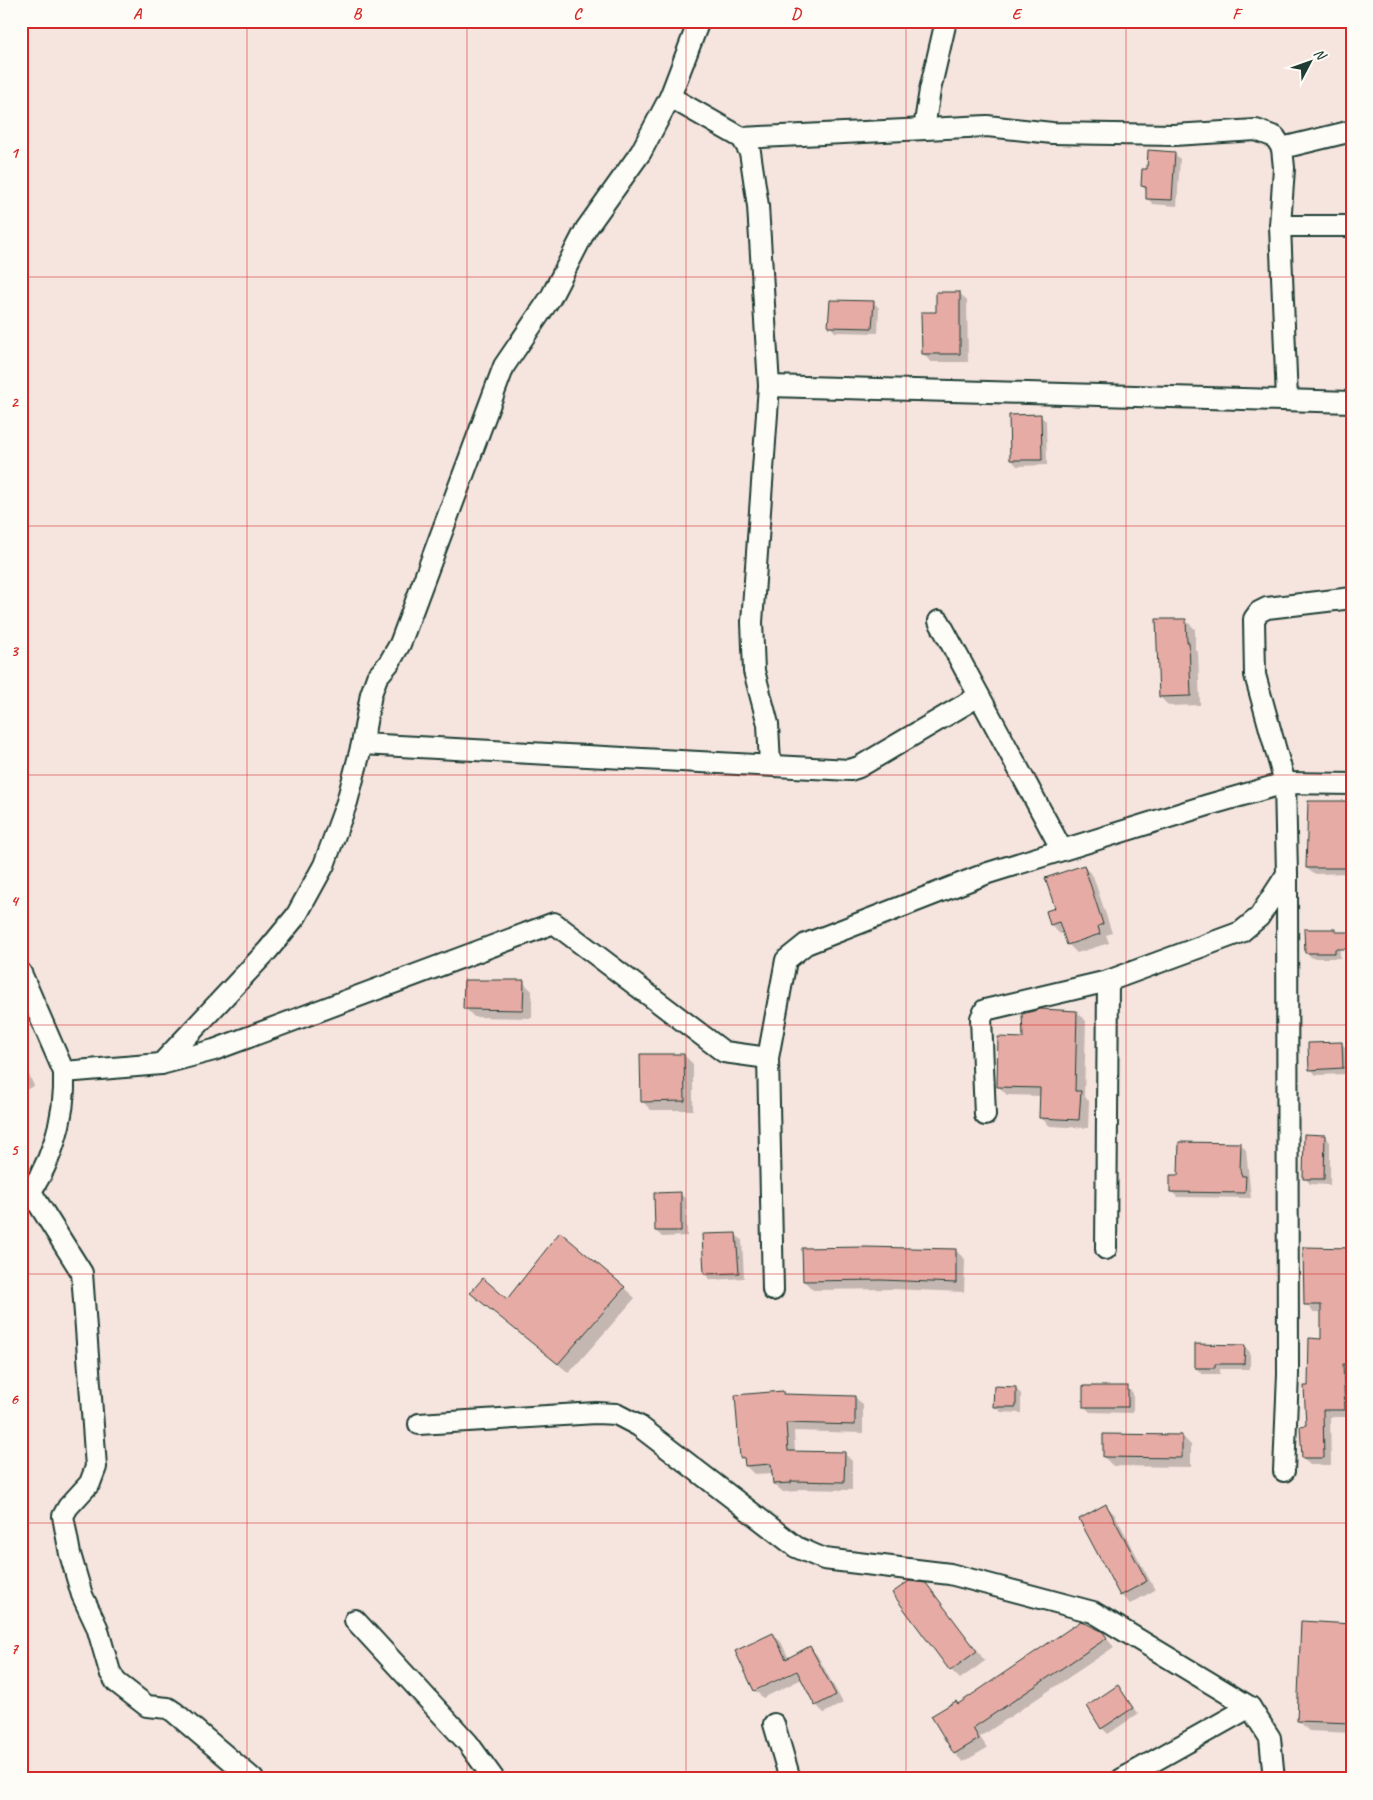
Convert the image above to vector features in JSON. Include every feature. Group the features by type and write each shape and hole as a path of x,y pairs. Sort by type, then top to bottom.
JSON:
{"street":[{"path":"162,1064 268,950 296,916 324,865 347,802 362,744 371,694 377,678 389,664 400,644 504,366 551,297 586,229 641,152 670,97 699,21"},
{"path":"924,129 930,90 946,21"},
{"path":"670,97 742,138 750,152 758,206 769,386 752,622 754,671 768,724 770,766"},
{"path":"742,138 987,126 1052,132 1174,135 1256,130 1275,137 1282,148 1284,168 1280,226 1287,400"},
{"path":"1282,148 1352,131"},
{"path":"1280,226 1352,226"},
{"path":"769,386 1352,402"},
{"path":"1284,1471 1288,1374 1287,874 1285,783 1255,675 1254,619 1259,612 1267,608 1352,598"},
{"path":"939,621 1062,850"},
{"path":"362,744 850,770 859,767 979,696"},
{"path":"773,1290 768,1058 786,960 806,944 988,873 1285,783 1352,784"},
{"path":"985,1115 980,1018 985,1010 1108,981 1241,932 1259,917 1287,874"},
{"path":"64,1072 162,1064 214,1050 554,923 724,1052 768,1058"},
{"path":"21,973 64,1072 65,1095 59,1126 42,1175 26,1198 82,1273 96,1466 90,1483 68,1507 63,1516 66,1540 77,1579 97,1627 110,1672 126,1691 142,1703 174,1712 253,1779"},
{"path":"1106,1249 1108,981"},
{"path":"420,1424 596,1413 616,1414 639,1426 796,1547 824,1559 950,1574 1093,1612 1250,1706 1270,1738 1274,1779"},
{"path":"355,1620 468,1742 494,1779"},
{"path":"1122,1779 1250,1706"},
{"path":"774,1724 790,1779"}],"building":[{"path":"1148,150 1175,152 1172,200 1146,199 1146,187 1141,186 1142,169 1147,169"},
{"path":"936,292 960,292 960,354 922,354 921,312 936,312"},
{"path":"830,300 874,301 872,328 828,327"},
{"path":"1041,414 1042,460 1010,460 1009,415"},
{"path":"1156,619 1186,619 1187,642 1189,642 1191,696 1159,697"},
{"path":"1308,801 1349,801 1348,868 1306,868"},
{"path":"1084,865 1103,924 1098,926 1100,934 1067,945 1059,922 1050,925 1046,911 1055,908 1045,878"},
{"path":"1304,929 1335,929 1335,932 1350,932 1350,949 1335,949 1335,953 1305,953"},
{"path":"464,980 524,980 523,1010 463,1009"},
{"path":"1041,1009 1077,1011 1075,1091 1081,1091 1079,1120 1039,1118 1040,1088 997,1087 998,1037 1023,1038 1022,1014"},
{"path":"1342,1042 1343,1068 1309,1070 1308,1043"},
{"path":"640,1054 684,1054 685,1101 641,1102"},
{"path":"1304,1134 1325,1135 1324,1179 1303,1179"},
{"path":"1179,1142 1241,1143 1240,1170 1242,1176 1246,1176 1245,1193 1170,1192 1170,1175 1178,1175"},
{"path":"681,1192 681,1231 655,1231 654,1193"},
{"path":"560,1232 625,1287 558,1364 470,1293 483,1278 507,1299"},
{"path":"736,1233 739,1273 704,1274 702,1234"},
{"path":"1303,1247 1352,1248 1352,1364 1343,1364 1345,1410 1323,1410 1324,1458 1302,1458 1300,1426 1306,1425 1304,1386 1308,1386 1309,1338 1321,1339 1321,1305 1304,1305"},
{"path":"802,1248 956,1249 956,1283 881,1280 803,1281"},
{"path":"1195,1344 1245,1345 1244,1364 1215,1364 1215,1368 1195,1368"},
{"path":"994,1386 1016,1387 1016,1407 993,1407"},
{"path":"1083,1386 1128,1386 1128,1407 1083,1407"},
{"path":"783,1391 783,1394 855,1396 855,1425 786,1423 788,1451 845,1452 844,1482 791,1481 791,1483 773,1484 771,1464 745,1466 744,1457 740,1458 735,1395"},
{"path":"1103,1434 1182,1435 1182,1458 1103,1457"},
{"path":"1106,1504 1147,1581 1120,1596 1079,1519"},
{"path":"909,1581 926,1583 977,1651 950,1671 892,1593"},
{"path":"1081,1621 1103,1632 1107,1638 973,1728 979,1739 954,1754 931,1716 956,1701 958,1704"},
{"path":"1301,1621 1352,1624 1352,1723 1297,1721"},
{"path":"773,1633 786,1659 810,1646 836,1695 815,1706 797,1671 754,1691 735,1651"},
{"path":"1118,1685 1133,1708 1101,1729 1087,1706"}]}
